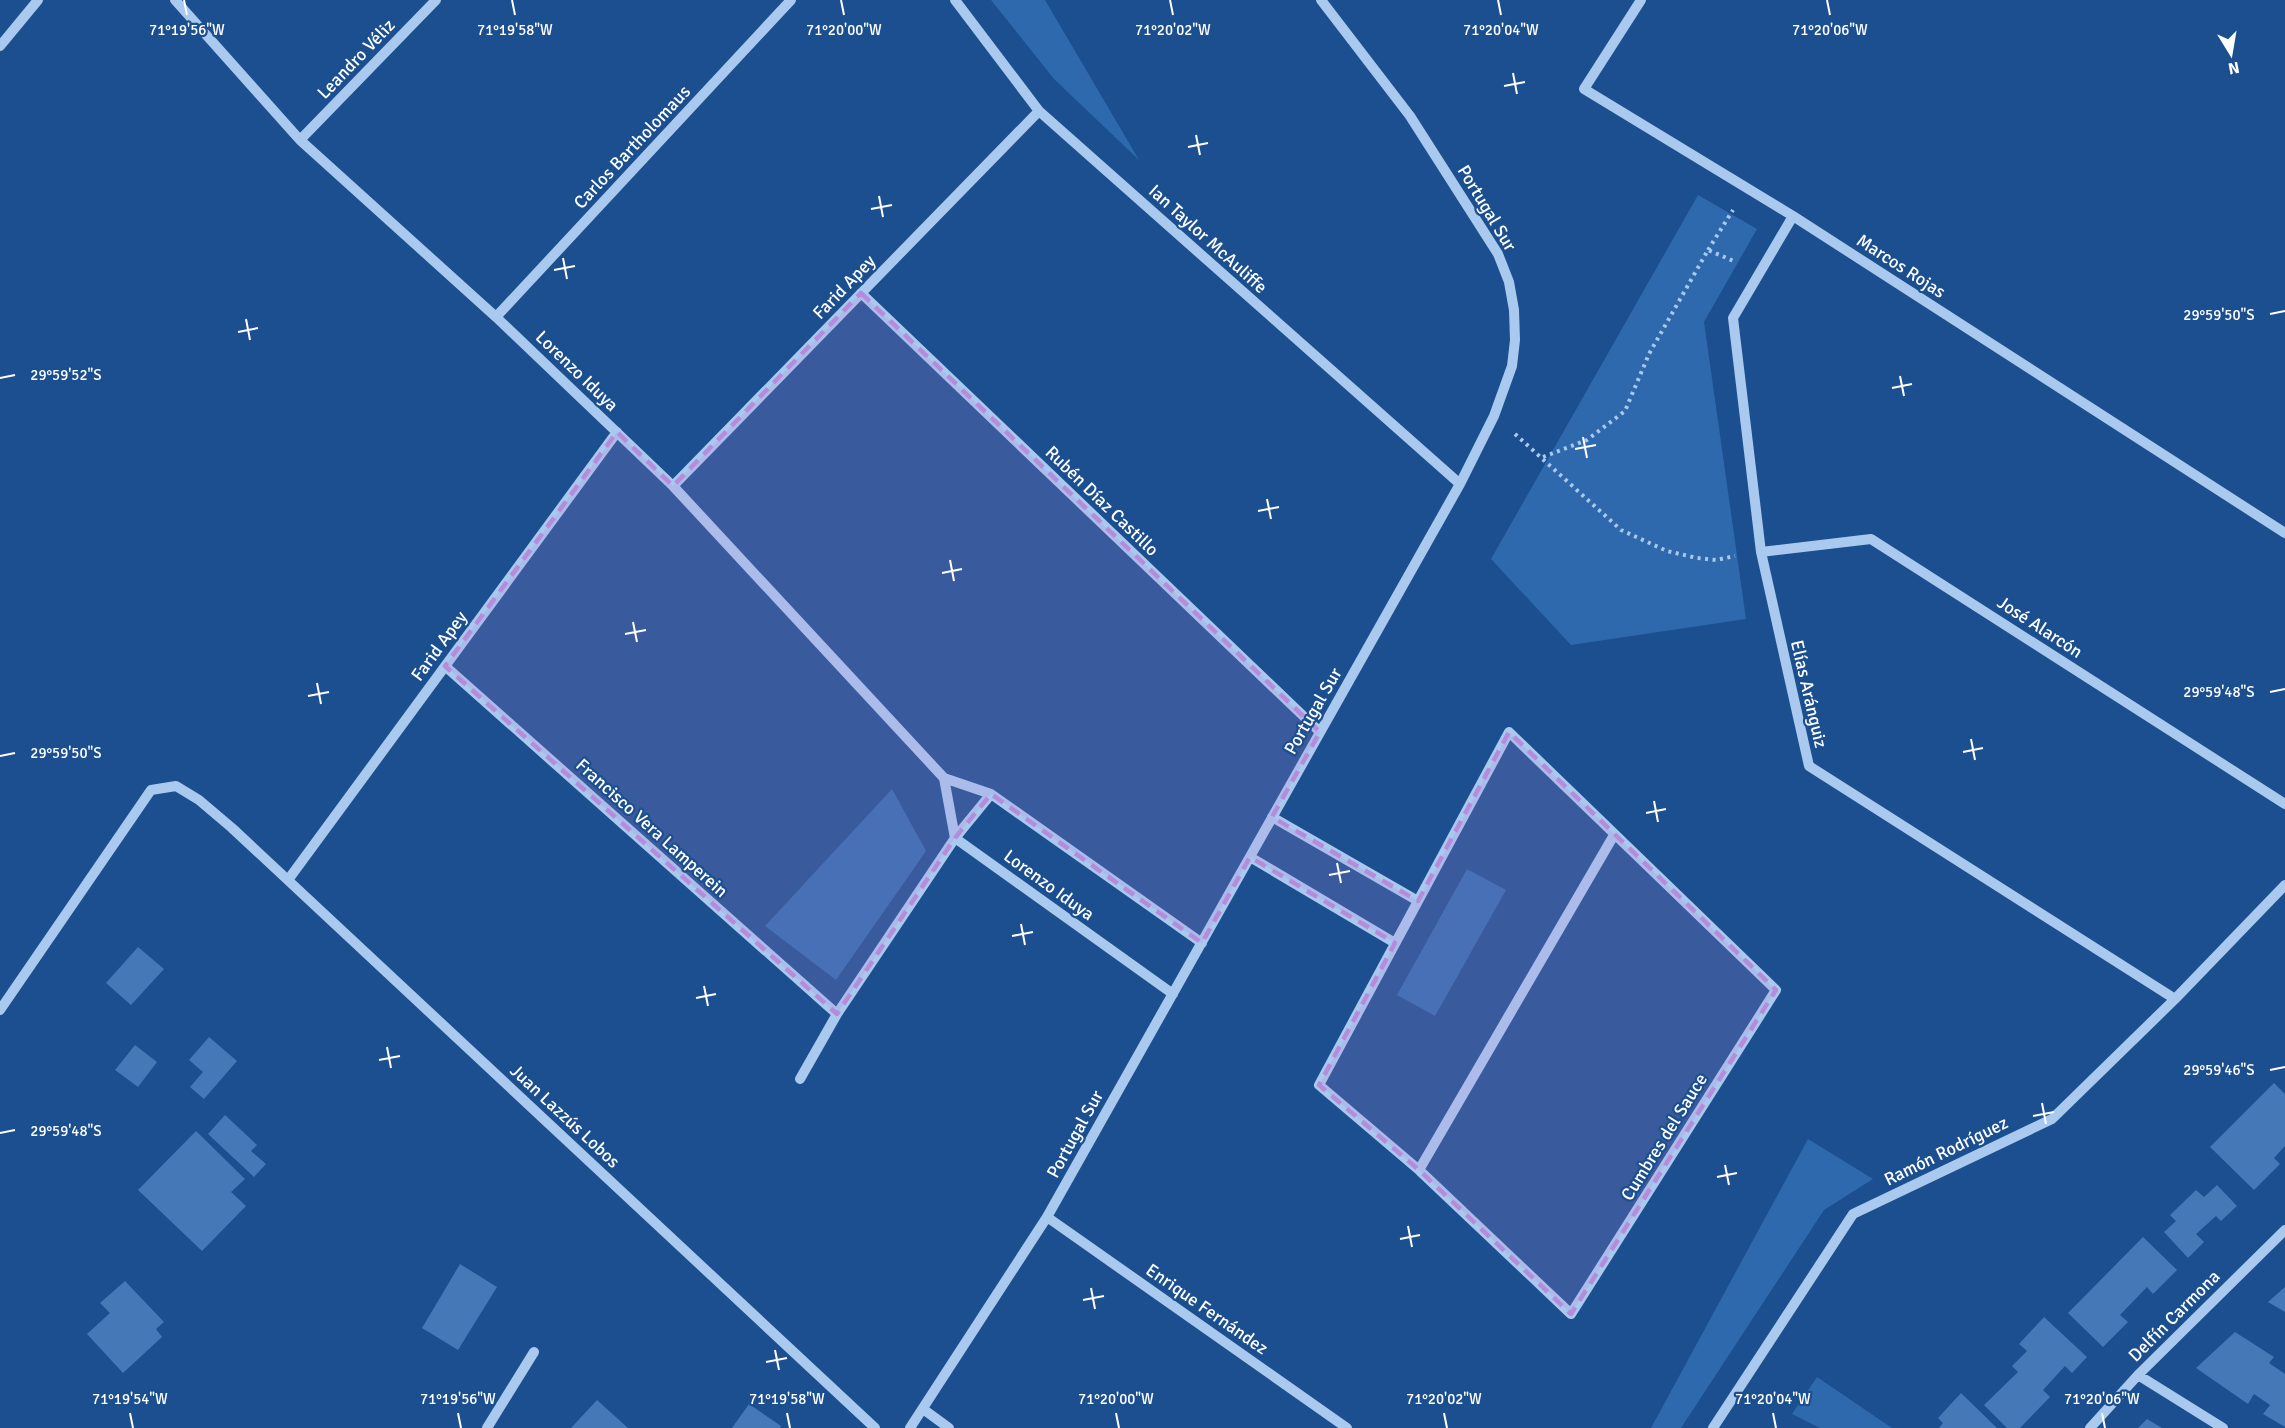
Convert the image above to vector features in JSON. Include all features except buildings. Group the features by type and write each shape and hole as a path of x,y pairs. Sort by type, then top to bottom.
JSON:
{"street":[{"path":"0,46 38,0"},
{"name":"Lorenzo Iduya","path":"175,0 300,140 496,317 673,486 944,778 991,794 1202,943"},
{"name":"Leandro Véliz","path":"300,140 436,0"},
{"name":"Carlos Bartholomaus","path":"496,317 791,0"},
{"name":"Ian Taylor McAuliffe","path":"955,0 1039,111 1460,484"},
{"name":"Portugal Sur","path":"910,1428 1047,1217 1460,484 1494,416 1512,366 1515,340 1512,300 1509,282 1498,254 1410,116 1321,0"},
{"name":"Marcos Rojas","path":"1641,0 1584,89 1793,216 2285,533"},
{"name":"Farid Apey","path":"673,486 1039,111"},
{"name":"Elías Aránguiz","path":"1793,216 1733,318 1761,552 1809,766 2175,999"},
{"name":"Rubén Díaz Castillo","path":"861,293 1320,732"},
{"name":"Farid Apey","path":"288,880 617,432"},
{"name":"José Alarcón","path":"1761,552 1871,539 2285,804"},
{"name":"Francisco Vera Lamperein","path":"445,666 837,1014"},
{"name":"Cumbres del Sauce","path":"1509,732 1614,835 1776,990 1571,1314 1419,1170 1319,1084 1509,732"},
{"path":"944,778 955,838"},
{"name":"Juan Lazzús Lobos","path":"0,1010 151,790 176,786 199,800 232,828 875,1428"},
{"path":"800,1079 837,1014 955,838 991,794"},
{"path":"1272,817 1418,901"},
{"path":"1419,1170 1614,835"},
{"name":"Lorenzo Iduya","path":"955,838 1173,994"},
{"path":"1250,857 1395,944"},
{"name":"Ramón Rodríguez","path":"1713,1428 1853,1214 2052,1119 2175,999 2285,885"},
{"name":"Enrique Fernández","path":"1047,1217 1347,1428"},
{"name":"Delfín Carmona","path":"2090,1428 2138,1375 2285,1230"},
{"path":"487,1428 534,1352"},
{"path":"2138,1375 2223,1428"},
{"path":"922,1409 949,1428"}],"path":[{"path":"1543,457 1587,441 1626,411 1649,354 1708,250 1747,188"},
{"path":"1708,250 1760,272"},
{"path":"1494,416 1543,457 1621,530 1667,551 1697,558 1716,560 1761,552"}],"highlighted area":[{"path":"861,293 1320,732 1272,817 1418,901 1509,732 1776,990 1571,1314 1419,1170 1319,1085 1395,943 1250,857 1202,943 991,794 955,838 837,1014 445,666 617,432 673,486"}],"shaded area":[{"path":"991,0 1045,0 1139,160 1054,79"},
{"path":"1698,195 1757,229 1704,322 1746,619 1571,645 1491,559"},
{"path":"892,789 926,851 836,980 765,926"},
{"path":"1467,869 1506,890 1435,1016 1397,995"},
{"path":"1808,1139 1873,1179 1824,1210 1681,1428 1651,1428"},
{"path":"1817,1377 1892,1428 1820,1428 1792,1414"}]}
